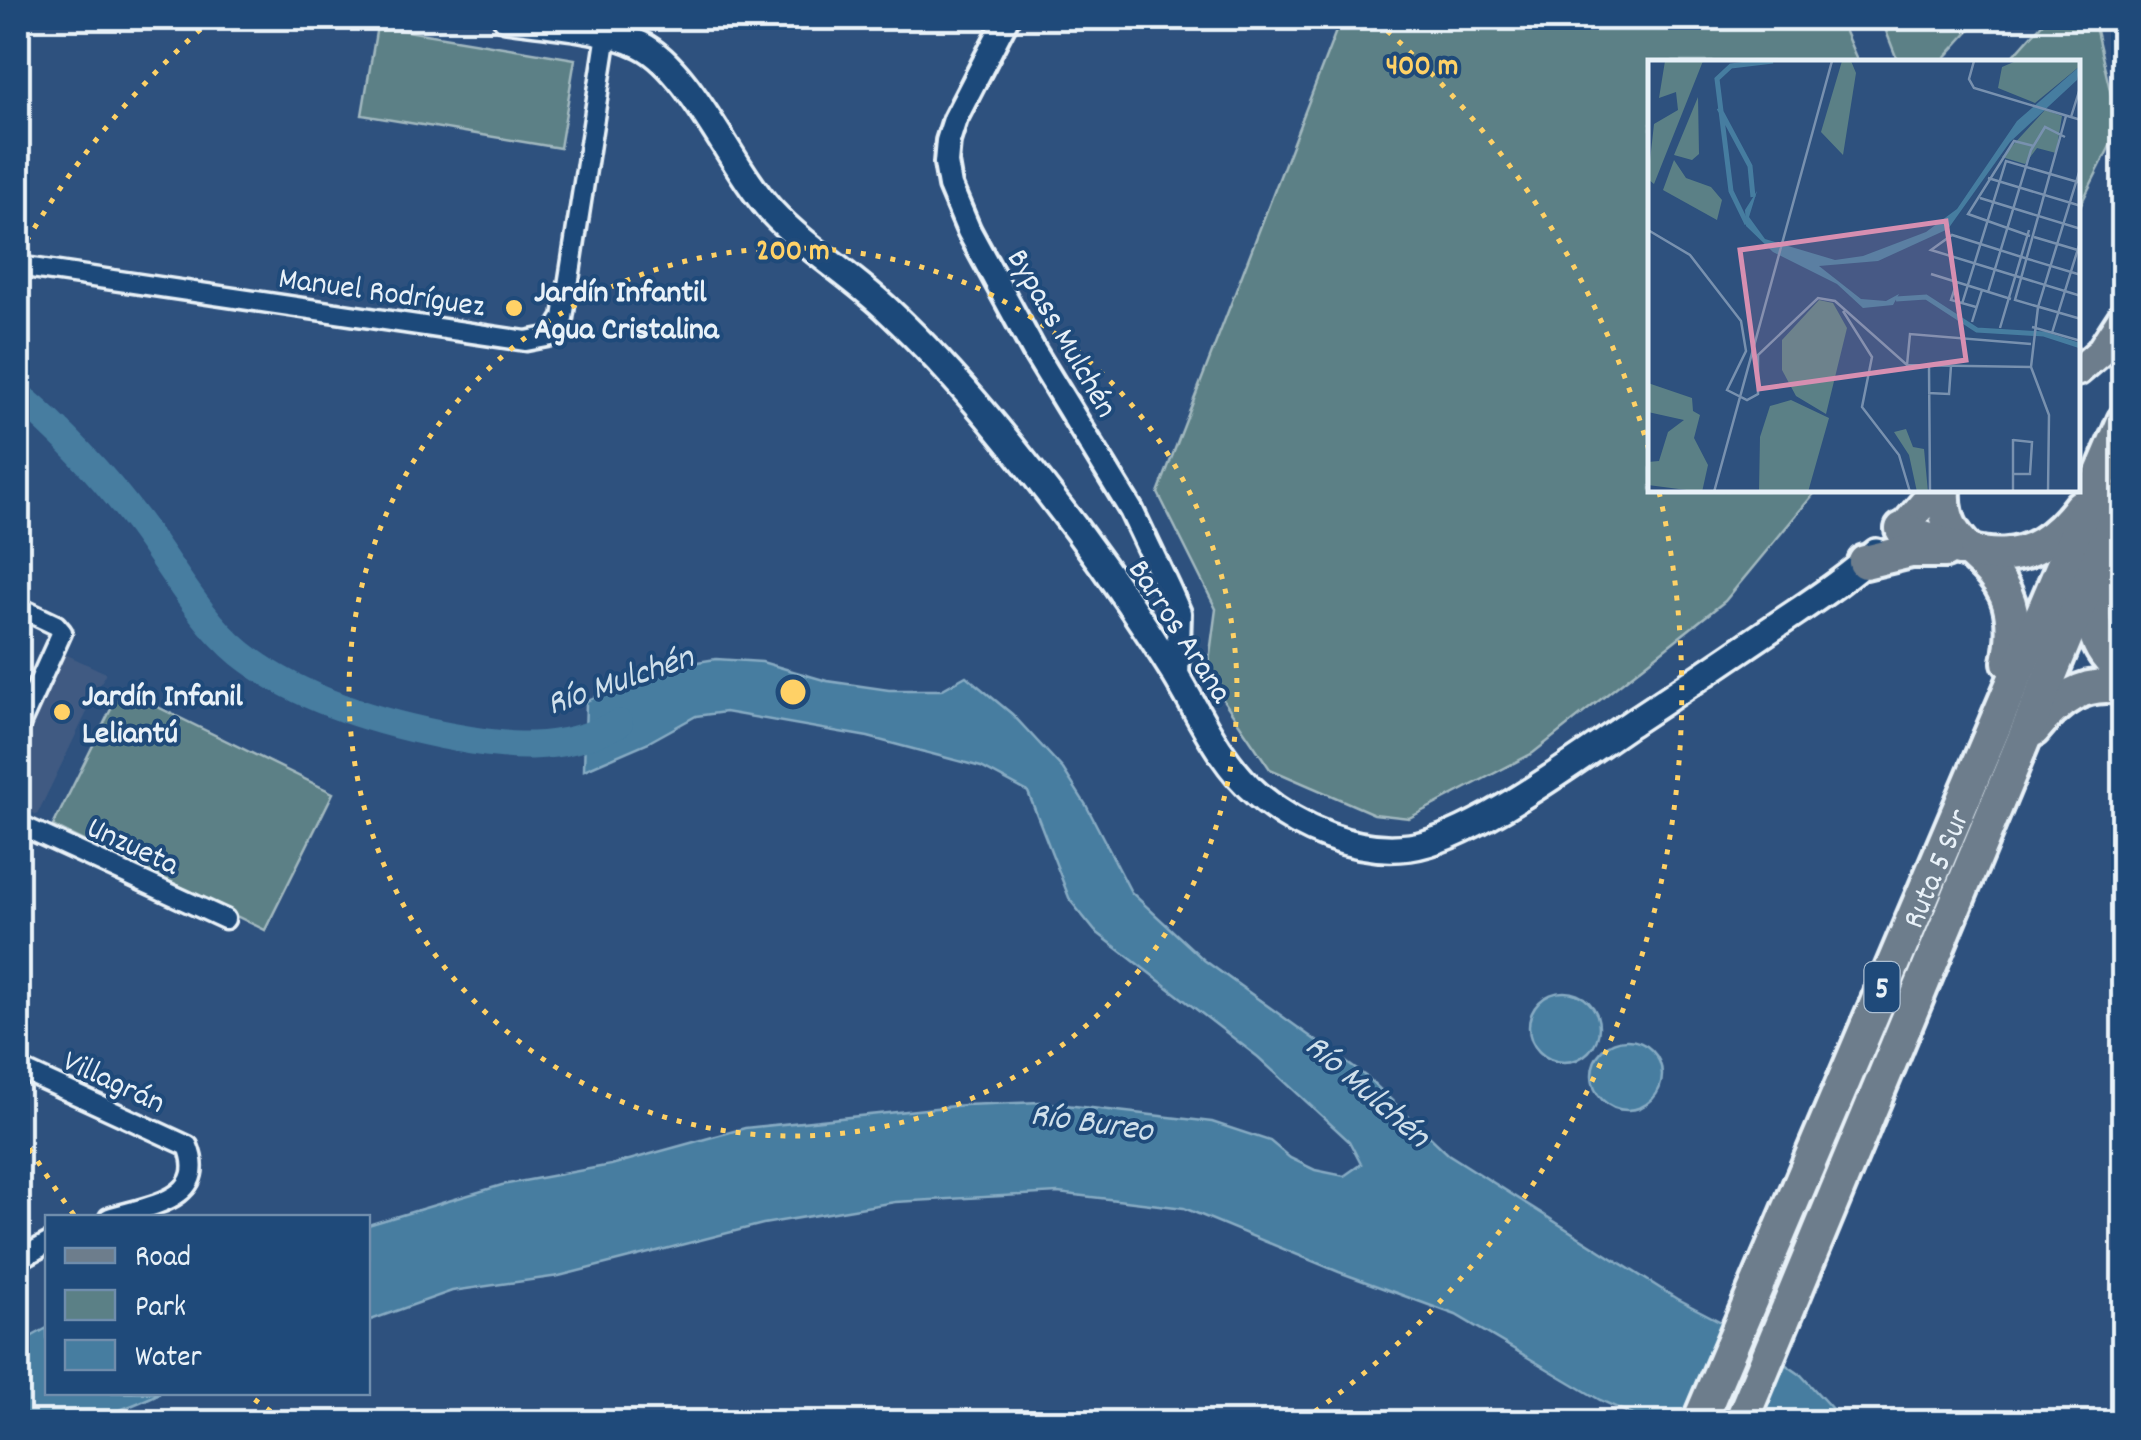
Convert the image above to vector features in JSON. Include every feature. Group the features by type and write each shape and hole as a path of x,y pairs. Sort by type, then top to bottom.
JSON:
{"highway":[{"name":"Ruta 5 Sur","path":"1742,1422 2101,551 2124,420"},
{"name":"Ruta 5 Sur","path":"1699,1422 1999,710 2110,490"},
{"path":"1866,562 1910,551 2003,558 2035,548 2110,490"},
{"path":"1944,492 1948,524 1970,553 1996,575 2012,607 2014,634 1999,710"},
{"path":"1902,529 1970,553"},
{"path":"2101,551 2092,610 2094,631 2101,650 2124,672"},
{"path":"2017,749 2049,712 2072,693 2094,686 2124,688"}],"main road":[{"name":"Barros Arana","path":"506,18 607,34 639,44 662,60 692,95 742,174 772,212 886,307 940,362 1075,529 1244,782 1278,810 1316,832 1390,848 1417,846 1468,825 1515,799 1727,660 1866,562 1902,529"},
{"path":"2081,367 2109,340 2124,315"},
{"path":"1902,529 1933,492"}],"street":[{"name":"Bypass Mulchén","path":"1007,18 954,120 946,162 950,186 969,230 1034,351 1131,510 1168,588 1179,613 1177,677"},
{"name":"Manuel Rodríguez","path":"18,266 526,342 552,336 563,318 607,34"},
{"path":"18,607 56,625 62,632 18,729"},
{"name":"Unzueta","path":"18,824 225,919"},
{"name":"Villagrán","path":"18,1068 188,1146 193,1170 178,1194 120,1215"},
{"path":"18,1260 45,1245"}],"shaded area":[{"name":"Jardín Infanil Leliantú","path":"65,654 106,673 37,815 18,805 18,751"}],"green space":[{"path":"1341,18 1839,18 1857,60 1648,60 1648,492 1815,492 1725,601 1533,753 1409,818 1374,814 1270,769 1207,676 1216,609 1158,493"},
{"path":"1881,18 1981,18 1943,60 1897,60"},
{"path":"2047,18 2093,18 2119,128 2081,204 2081,60 2010,60"},
{"path":"377,26 575,59 560,148 362,115"},
{"path":"121,689 333,793 265,930 53,826"}],"water":[{"name":"Río Bureo","path":"716,659 762,662 827,681 889,690 941,690 966,676 1012,714 1063,769 1131,892 1204,960 1368,1078 1448,1154 1677,1299 1729,1326 1801,1375 1844,1422 1648,1422 1600,1400 1456,1315 1184,1208 1058,1193 895,1202 763,1224 559,1276 452,1291 370,1320 370,1224 502,1185 611,1165 745,1128 964,1105 1040,1102 1212,1122 1270,1141 1290,1158 1315,1170 1344,1176 1361,1164 1349,1141 1258,1057 1095,931 1070,900 1028,792 981,767 868,737 725,712 696,716 649,742 584,770 586,701 660,668"},
{"path":"1564,992 1589,1002 1599,1027 1589,1052 1564,1062 1539,1052 1529,1027 1539,1002"},
{"path":"1627,1040 1652,1050 1662,1075 1652,1100 1627,1110 1602,1100 1592,1075 1602,1050"},
{"path":"45,1329 45,1395 155,1395 91,1418 18,1422 18,1344"}],"waterway":[{"name":"Río Mulchén","path":"18,395 111,488 225,639 285,683 362,715 489,743 553,744 619,723"}],"place":[{"name":"Jardín Infantil Agua Cristalina","path":"514,308"},
{"name":"Jardín Infanil Leliantú","path":"62,712"}]}
